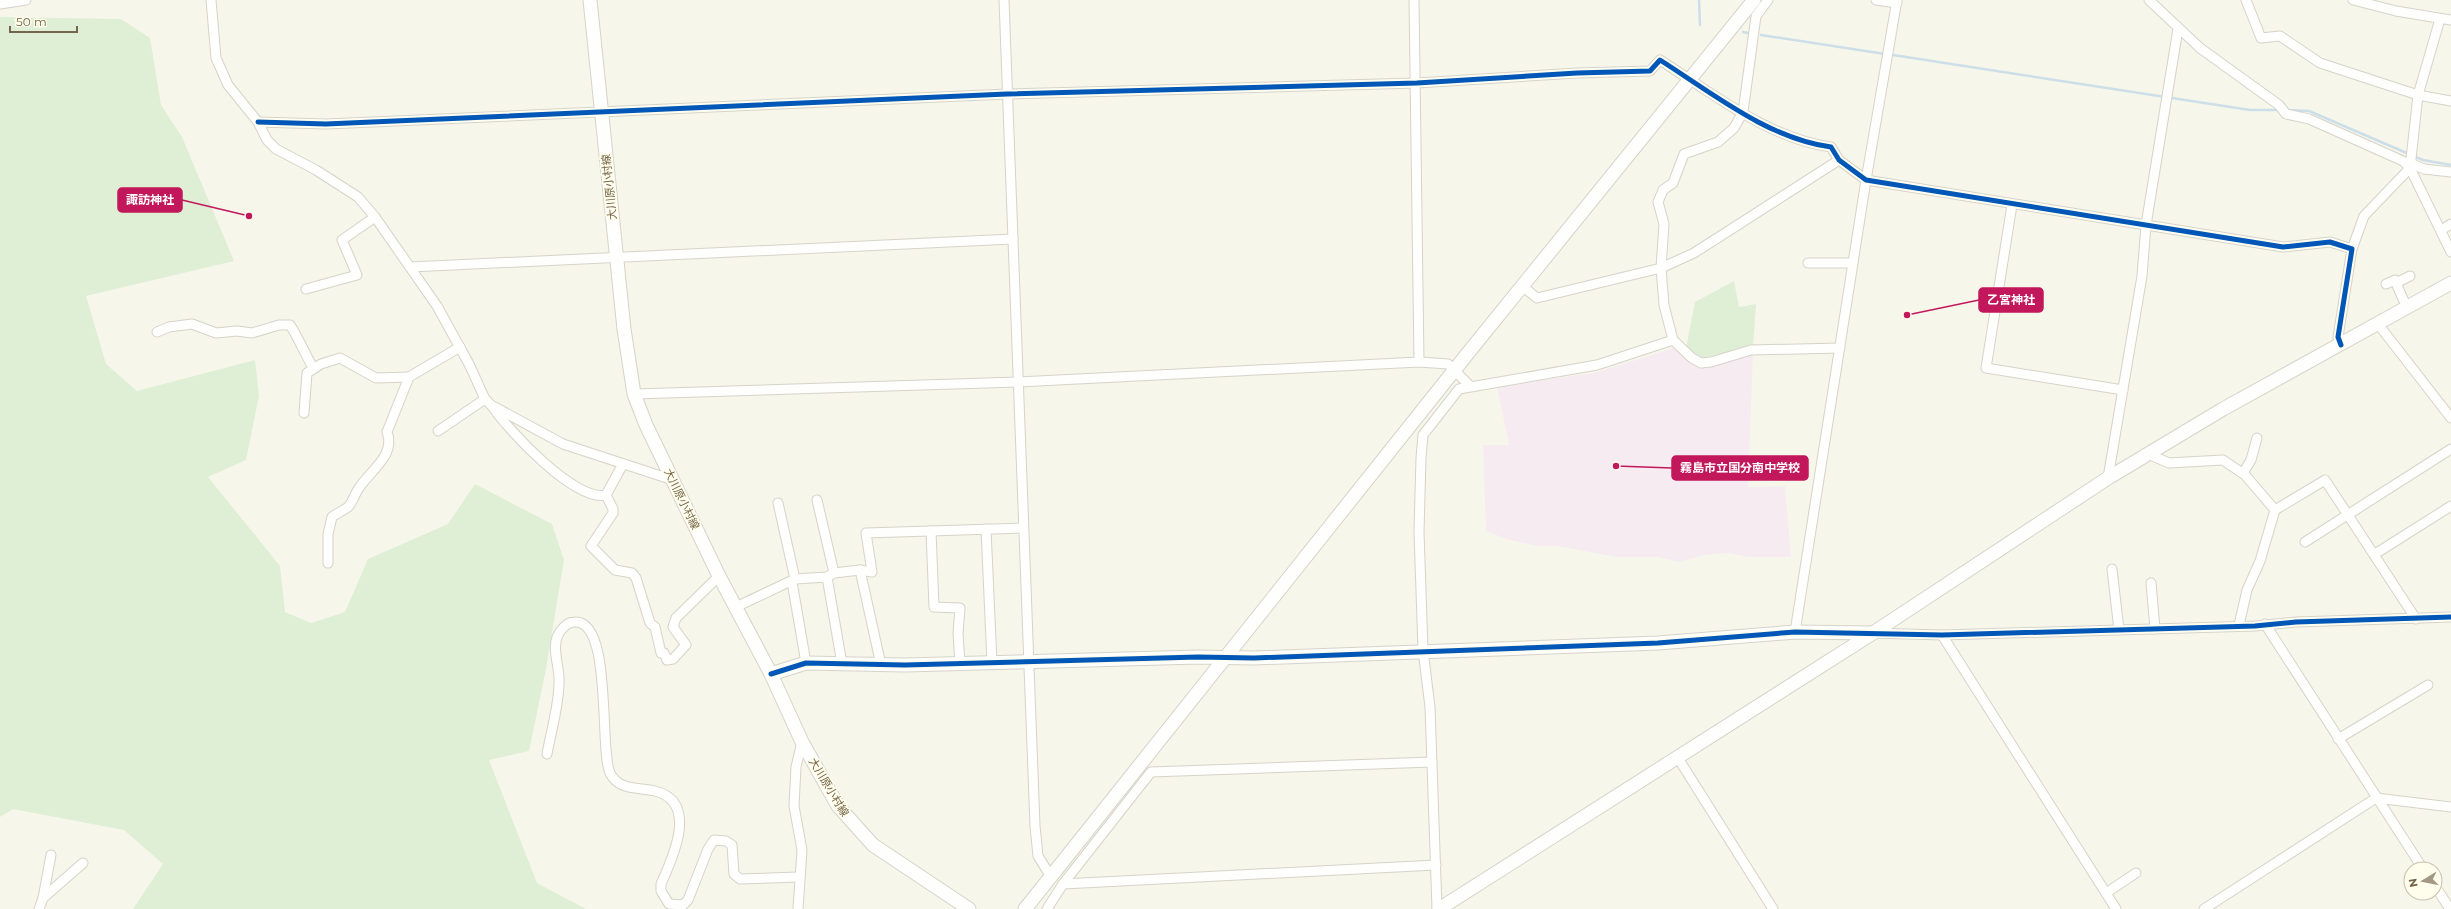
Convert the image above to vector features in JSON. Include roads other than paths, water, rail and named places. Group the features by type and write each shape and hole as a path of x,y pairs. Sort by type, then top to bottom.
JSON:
{"street":[{"path":"0,4 26,0"},
{"path":"211,0 218,66 245,108 258,122 267,140 276,149 316,170 358,197 375,217 410,267 460,347 488,402 504,425 568,482 600,497 606,496"},
{"name":"大川原小村線","path":"590,0 624,329 634,394 646,425 719,576 771,674 802,742 838,806 873,845 969,909"},
{"path":"1004,0 1028,663 1037,847 1038,856 1050,877"},
{"path":"1414,0 1417,83 1419,362"},
{"path":"1025,909 1224,657 1754,0"},
{"path":"1768,0 1756,16 1743,112 1734,128 1718,142 1684,154 1673,183 1663,190 1658,202 1664,224 1661,268 1664,304 1673,340 1692,358 1702,363 1711,362 1751,350 1840,348"},
{"path":"1795,632 1866,180 1897,2 1876,0"},
{"path":"2149,0 2178,29 2278,105 2286,114 2309,119 2403,161 2410,166 2451,172"},
{"path":"2246,0 2261,38 2280,36 2320,63 2418,95 2451,101"},
{"path":"2353,0 2440,19 2451,20"},
{"path":"2440,19 2418,95 2410,166 2451,252"},
{"path":"2108,478 2142,276 2146,225 2178,29"},
{"path":"258,122 326,124 1007,94 1417,83 1577,73 1650,71 1660,60 1781,134 1808,144 1831,147 1839,160 1866,180 2012,205 2283,247 2330,242 2352,249"},
{"path":"1522,286 1537,298 1661,268 1694,253 1839,160"},
{"path":"2341,345 2338,337 2352,249 2364,216 2410,166"},
{"path":"2012,205 1986,368 2123,390"},
{"path":"306,289 356,275 342,240 375,217"},
{"path":"2441,230 2451,224"},
{"path":"410,267 616,256 1012,239"},
{"path":"1808,263 1853,263"},
{"path":"2396,283 2410,276"},
{"path":"2386,284 2395,280 2407,308"},
{"path":"1673,340 1597,364 1479,386 1468,385 1459,389 1422,435 1419,532 1423,650 1430,708 1438,909 1873,633 2108,478 2223,410 2451,283"},
{"path":"157,332 168,328 192,324 216,333 237,331 252,333 279,325 290,325 294,328 298,342 313,368"},
{"path":"2378,324 2448,408 2451,418"},
{"path":"304,413 307,373 313,368 340,358 376,378 410,377 460,347"},
{"path":"634,394 1018,382 1419,362 1448,364 1468,385"},
{"path":"328,563 328,534 332,517 348,506 358,488 374,471 389,447 390,439 387,432 410,377"},
{"path":"438,431 488,402"},
{"path":"488,402 562,444 673,480"},
{"path":"2243,473 2251,460 2257,438"},
{"path":"2305,542 2350,515 2451,449"},
{"path":"2148,454 2169,463 2220,459 2243,473 2275,510"},
{"path":"606,496 622,464"},
{"path":"2239,625 2247,590 2260,562 2275,510 2325,480 2350,515 2416,619"},
{"path":"606,496 613,509 612,513 591,546 614,570 632,573 636,578 650,623 655,627 661,654 664,653 667,660 674,659 686,645 673,627 676,618 719,576"},
{"path":"817,500 831,575 842,664"},
{"path":"778,503 793,581 806,663"},
{"path":"2375,554 2451,506"},
{"path":"736,607 765,592 793,581 860,570 872,572 866,533 1023,528"},
{"path":"986,530 992,663"},
{"path":"930,531 934,607 960,608 958,633 960,664"},
{"path":"2112,569 2119,630"},
{"path":"860,570 882,665"},
{"path":"2151,583 2155,629"},
{"path":"771,674 806,663 882,665 1028,663 1224,657 1254,658 1423,650 1658,643 1795,632 1942,635 2155,629 2451,617"},
{"path":"547,754 560,682 555,649 557,637 565,625 574,622 580,623 593,635 598,647 602,682 603,738 610,773 615,780 624,787 654,791 672,799 678,810 678,839 661,884 661,891 669,904 683,905 688,900 708,849 714,840 726,841 732,846 734,874 740,879 799,877"},
{"path":"2265,624 2418,861"},
{"path":"1942,635 2116,909"},
{"path":"2338,739 2428,685"},
{"path":"798,909 802,850 794,806 796,767 802,742"},
{"path":"1678,758 1773,909"},
{"path":"1047,909 1063,884 1151,772 1432,762"},
{"path":"2204,909 2376,798 2451,807"},
{"path":"39,909 43,898 51,855"},
{"path":"43,898 82,863"},
{"path":"1063,884 1436,865"},
{"path":"2106,893 2136,873"},
{"path":"2443,898 2450,909"}],"waterway":[{"path":"1699,0 1700,25"},
{"path":"1743,32 1752,34"},
{"path":"1761,35 1885,54"},
{"path":"1893,55 2250,110 2280,110"},
{"path":"2285,110 2309,111 2409,154"},
{"path":"2413,156 2423,160 2451,165"}],"place":[{"name":"諏訪神社","path":"249,216"},
{"name":"乙宮神社","path":"1907,315"},
{"name":"霧島市立国分南中学校","path":"1616,466"}]}
